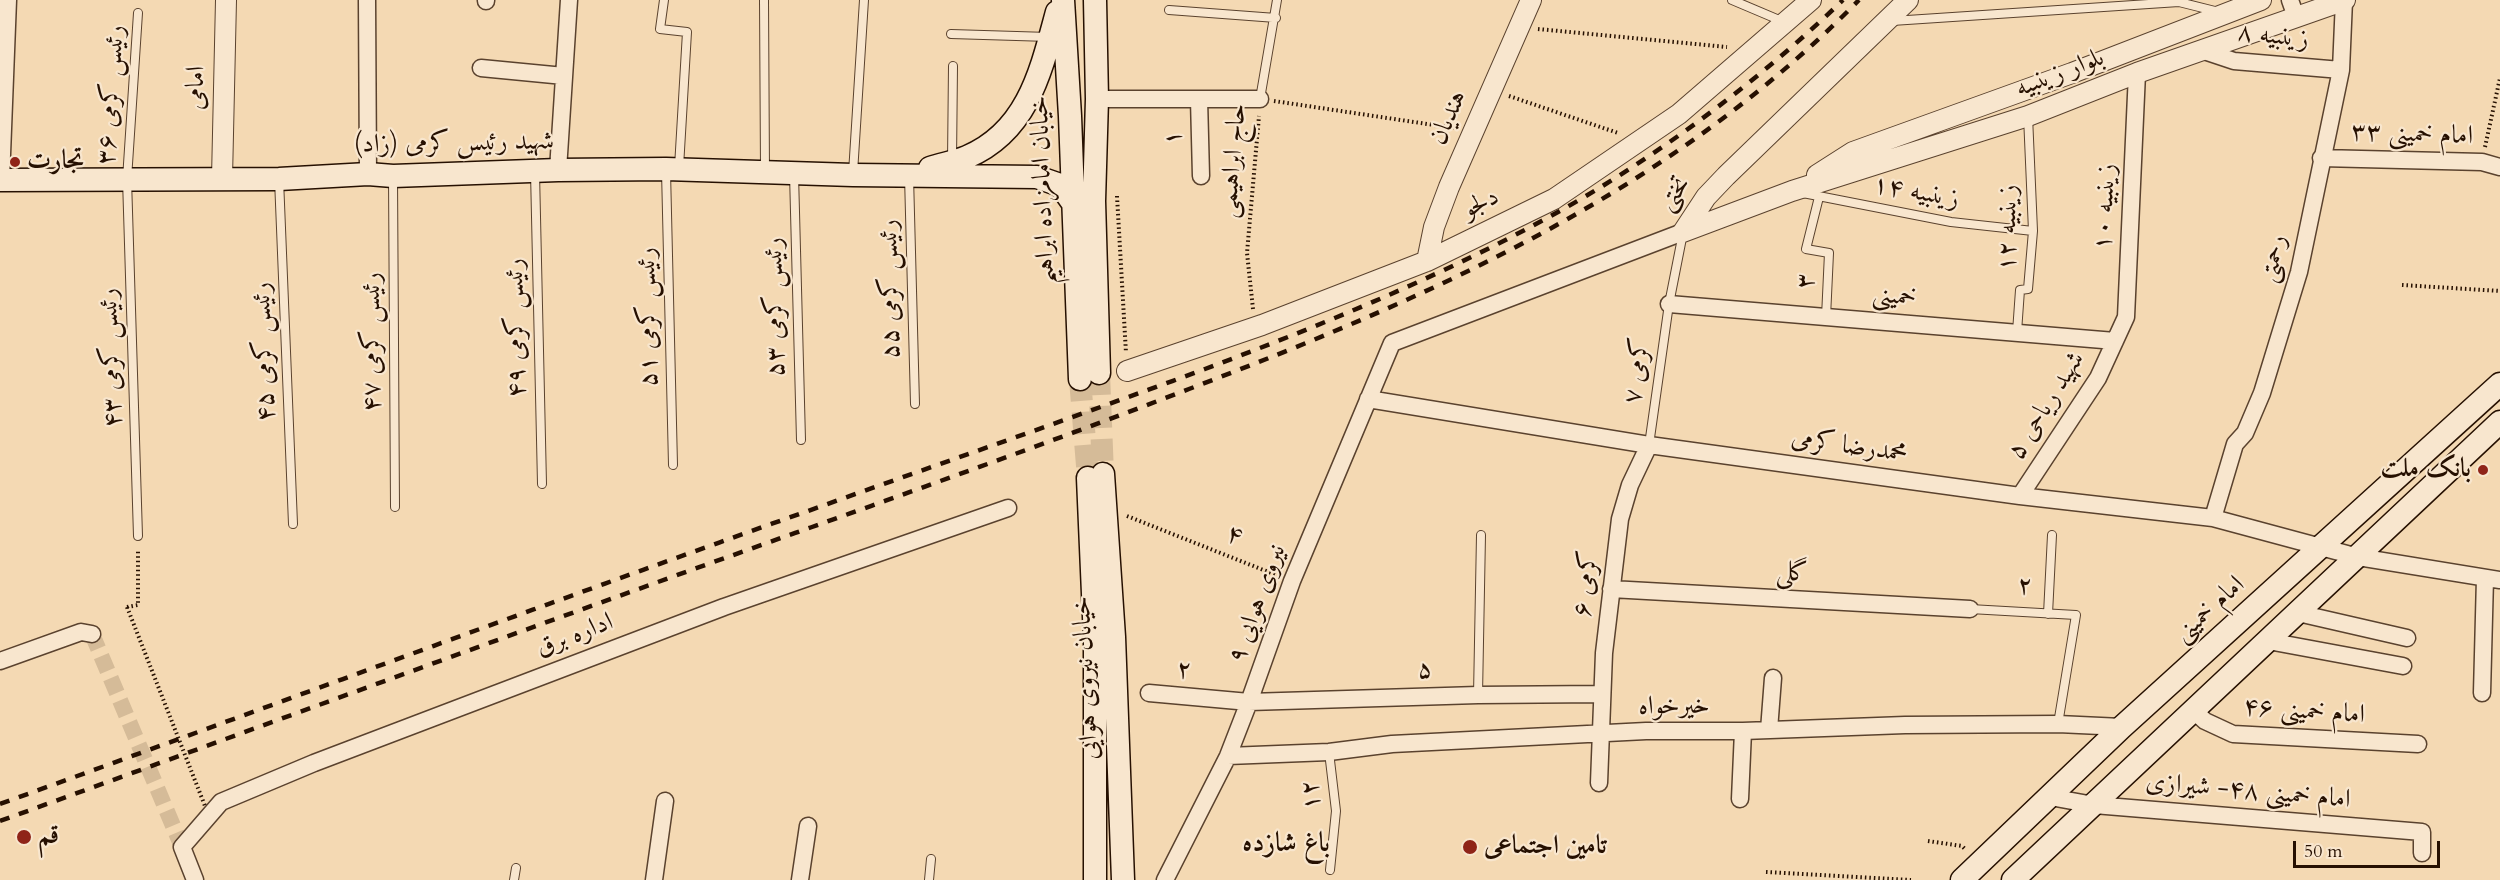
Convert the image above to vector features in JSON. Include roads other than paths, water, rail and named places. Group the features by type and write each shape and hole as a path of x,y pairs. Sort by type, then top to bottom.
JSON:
{"main road":[{"path":"909,174 966,158 1000,137 1019,114 1035,89 1062,0"},
{"name":"خیابان امامزاده ابراهیم","path":"1062,0 1070,116 1072,202 1089,376 1097,99 1095,0"},
{"name":"شهید رئیس کرمی (زاد)","path":"1,180 279,179 368,174 393,177 558,170 672,169 853,175 909,174"},
{"path":"909,174 1037,177 1060,185 1072,202"},
{"name":"امام خمینی","path":"1962,880 2122,727 2500,384"},
{"path":"2013,880 2500,422"},
{"name":"خیابان نیروی هوایی","path":"1095,880 1095,476 1106,508 1114,637 1123,880"}],"street":[{"path":"1,180 8,0"},
{"name":"امامی","path":"222,178 226,0"},
{"path":"367,0 368,174"},
{"path":"558,170 569,0"},
{"name":"هندیان","path":"1427,261 1434,227 1473,131 1531,0"},
{"name":"دلجو","path":"1127,371 1255,328 1427,261 1554,199 1679,114 1811,0"},
{"name":"تختی","path":"1392,343 1683,232 1706,197 1726,176 1908,0"},
{"name":"بلوار زینبیه","path":"1792,190 1853,152 2261,0"},
{"name":"بلوار زینبیه","path":"1683,232 1792,190 2028,116 2201,50 2293,8 2344,0"},
{"name":"رحمتی","path":"2213,518 2235,444 2245,433 2262,393 2299,272 2341,70 2344,0"},
{"name":"زینبیه ۸","path":"2201,50 2234,62 2341,70"},
{"path":"481,68 564,76"},
{"name":"زینبیه ۱۰","path":"2115,341 2126,317 2137,73"},
{"path":"1097,99 1260,99"},
{"name":"۱","path":"1199,99 1201,176"},
{"name":"امام خمینی ۳۳","path":"2321,158 2482,162 2500,167"},
{"name":"خمینی","path":"1669,304 2115,341"},
{"name":"۵ شهید ریاحی","path":"2020,496 2098,378 2115,341"},
{"name":"نیروی هوایی ۹","path":"1165,880 1228,756 1292,581 1392,343"},
{"name":"محمدرضا کرمی","path":"1368,399 1649,445 2020,496 2213,518 2358,557 2493,579"},
{"name":"کرمی ۶","path":"1599,783 1604,653 1620,519 1630,485 1649,445"},
{"name":"اداره برق","path":"195,880 182,847 221,802 314,763 724,607 1008,508"},
{"path":"2482,693 2493,579"},
{"name":"گلی","path":"1611,589 1970,609"},
{"path":"2298,614 2407,638"},
{"path":"0,661 86,633"},
{"path":"2268,641 2403,666"},
{"path":"1769,730 1773,678"},
{"name":"۲","path":"1149,693 1249,702"},
{"name":"۵","path":"1249,702 1478,695 1602,694"},
{"name":"امام خمینی ۴۶","path":"2194,711 2205,721 2233,734 2418,744"},
{"name":"خیرخواه","path":"1228,756 1329,752 1392,744 1646,731 1743,731 1905,725 2058,724 2122,727"},
{"path":"1740,799 1743,731"},
{"name":"امام خمینی ۴۸- شیرازی","path":"2050,797 2094,805 2422,832 2422,853"},
{"path":"654,880 665,801"},
{"path":"800,880 808,826"}],"lane":[{"name":"رئیس کرمی ۵۱","path":"664,0 660,29 687,32 672,169 674,465"},
{"path":"764,0 765,171"},
{"path":"853,175 864,0"},
{"name":"حاج ابراهیمی","path":"1260,99 1276,18 1277,0"},
{"path":"1732,0 1787,23"},
{"path":"2034,0 2035,12"},
{"path":"1888,21 2035,12 2140,2 2179,2 2226,14"},
{"path":"1169,10 1276,18"},
{"name":"رئیس کرمی ۳۶","path":"128,179 138,13"},
{"path":"951,34 1050,38"},
{"path":"952,66 952,161"},
{"name":"زینبیه ۱۲","path":"2017,333 2020,290 2028,289 2033,231 2028,116"},
{"name":"رئیس کرمی ۴۹","path":"535,171 542,484"},
{"name":"رئیس کرمی ۵۳","path":"794,172 801,440"},
{"name":"رئیس کرمی ۵۵","path":"909,174 915,404"},
{"name":"رئیس کرمی ۴۷","path":"393,177 395,507"},
{"name":"رئیس کرمی ۴۳","path":"128,179 138,536"},
{"name":"رئیس کرمی ۴۵","path":"279,179 293,524"},
{"name":"زینبیه ۱۴","path":"1792,190 1951,222 2033,231"},
{"name":"۳","path":"1819,197 1806,249 1829,253 1826,317"},
{"name":"کرمی ۷","path":"1649,445 1669,304 1683,232"},
{"path":"1478,695 1481,535"},
{"path":"2048,614 2052,535"},
{"name":"۲","path":"1970,609 2076,615 2058,724"},
{"name":"۱۲","path":"1329,752 1336,811 1330,870"},
{"path":"928,880 931,859"},
{"path":"514,880 516,868"}],"tunnel":[{"path":"1099,373 1103,474"},
{"path":"1080,379 1088,478"},
{"path":"92,634 182,847"}],"railway":[{"path":"0,804 1205,369 1380,299 1507,239 1627,171 1740,89 1843,0"},
{"path":"0,821 1048,442 1281,353 1371,315 1460,275 1546,231 1630,182 1710,128 1786,68 1859,0"}],"place":[{"name":"تجارت","path":"15,162"},
{"name":"بانک ملت","path":"2483,470"},
{"name":"قم","path":"24,837"},
{"name":"تامین اجتماعی","path":"1470,847"}],"district":[{"name":"باغ شازده","path":"1286,845"}]}
